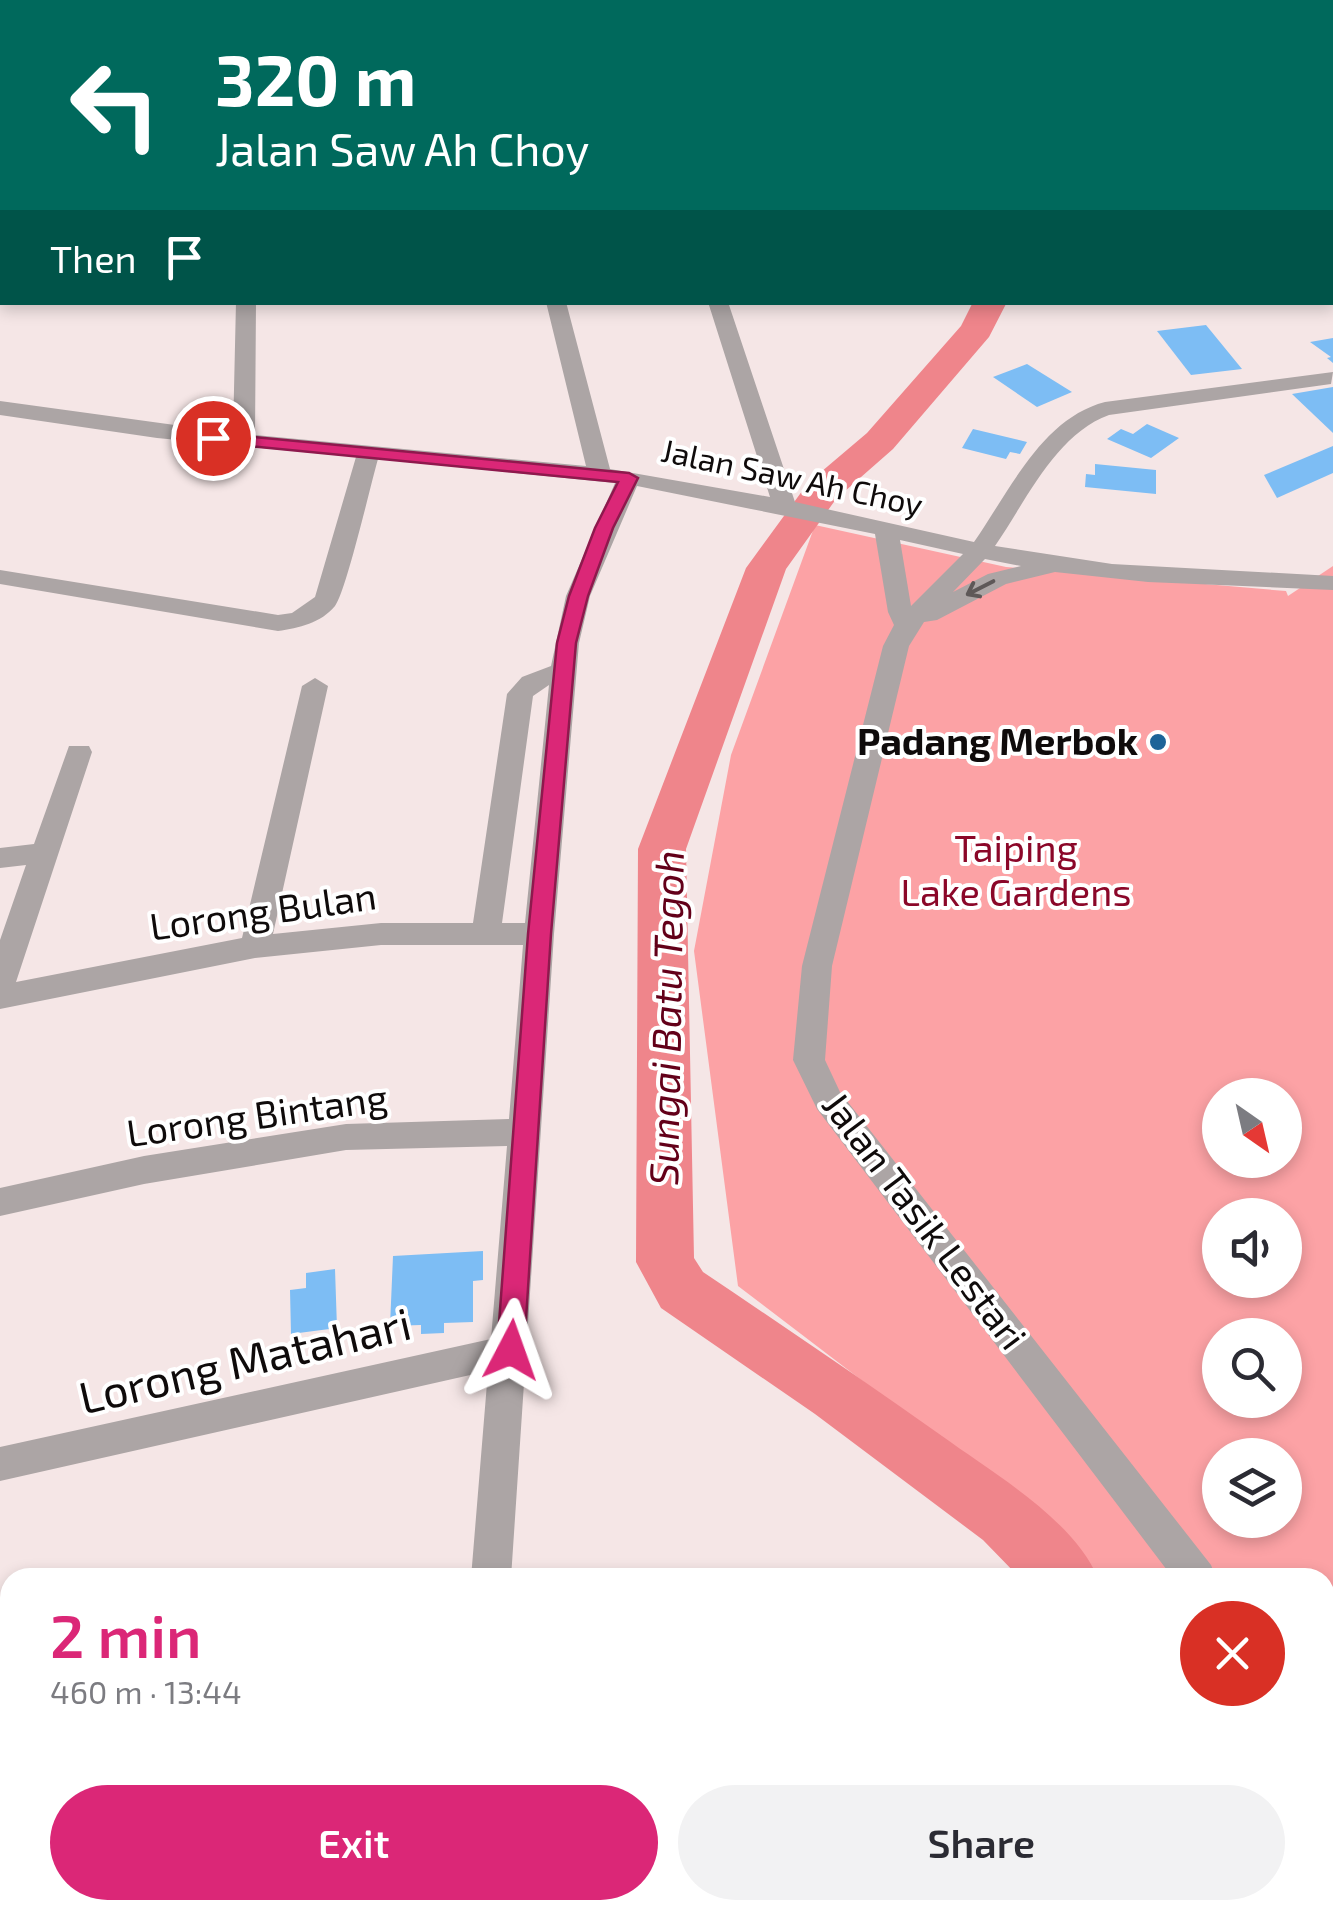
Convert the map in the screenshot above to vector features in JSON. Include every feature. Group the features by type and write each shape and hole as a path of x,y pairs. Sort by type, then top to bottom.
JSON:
{"street":[{"path":"244,441 246,305"},
{"path":"492,1568 564,670 578,596 604,528 614,477 557,305"},
{"path":"719,305 790,506"},
{"name":"Jalan Tasik Lestari","path":"1190,1568 828,1100 810,1060 817,966 896,646 907,625 980,550 1059,437 1083,418 1104,409 1331,378"},
{"name":"Jalan Saw Ah Choy","path":"0,408 120,428 614,477 790,506 1059,565 1115,572 1333,583"},
{"path":"0,577 278,623 299,620 326,601 368,453"},
{"path":"886,530 900,612 907,625 997,579 1059,565"},
{"path":"486,932 520,694 531,682 564,670"},
{"path":"254,947 315,686"},
{"path":"0,984 79,752"},
{"path":"0,858 42,853"},
{"name":"Lorong Bulan","path":"0,997 254,947 381,934 540,934"},
{"name":"Lorong Bintang","path":"0,1202 144,1170 346,1137 527,1132"},
{"name":"Lorong Matahari","path":"0,1464 511,1350"}],"green space":[{"name":"Taiping Lake Gardens","path":"815,525 1006,567 1286,591 1288,596 1333,566 1333,1568 1091,1568 1041,1517 738,1286 694,951 731,755"}],"building":[{"path":"1206,325 1242,369 1191,375 1157,331"},
{"path":"1333,338 1333,363 1327,358 1331,357 1310,342"},
{"path":"1027,364 1072,392 1037,407 993,377"},
{"path":"1333,387 1333,433 1292,394"},
{"path":"1147,424 1179,438 1151,458 1107,439 1121,429 1133,434"},
{"path":"973,429 1027,442 1020,454 1010,452 1006,459 962,448"},
{"path":"1333,446 1333,473 1277,498 1264,475"},
{"path":"1095,464 1156,470 1156,494 1085,487 1086,474 1095,475"},
{"path":"483,1251 483,1280 473,1281 473,1322 444,1323 444,1333 421,1334 421,1325 390,1326 393,1256"},
{"path":"335,1269 337,1328 291,1334 290,1290 306,1288 306,1273"}],"waterway":[{"name":"Sungai Batu Tegoh","path":"989,305 977,330 880,441 822,491 766,568 662,849 665,1262 682,1290 836,1395 1006,1519 1056,1568"}],"place":[{"name":"Padang Merbok","path":"1158,742"}],"route":[{"path":"213,438 629,478 604,528 578,596 566,643 540,934 511,1350"}]}
